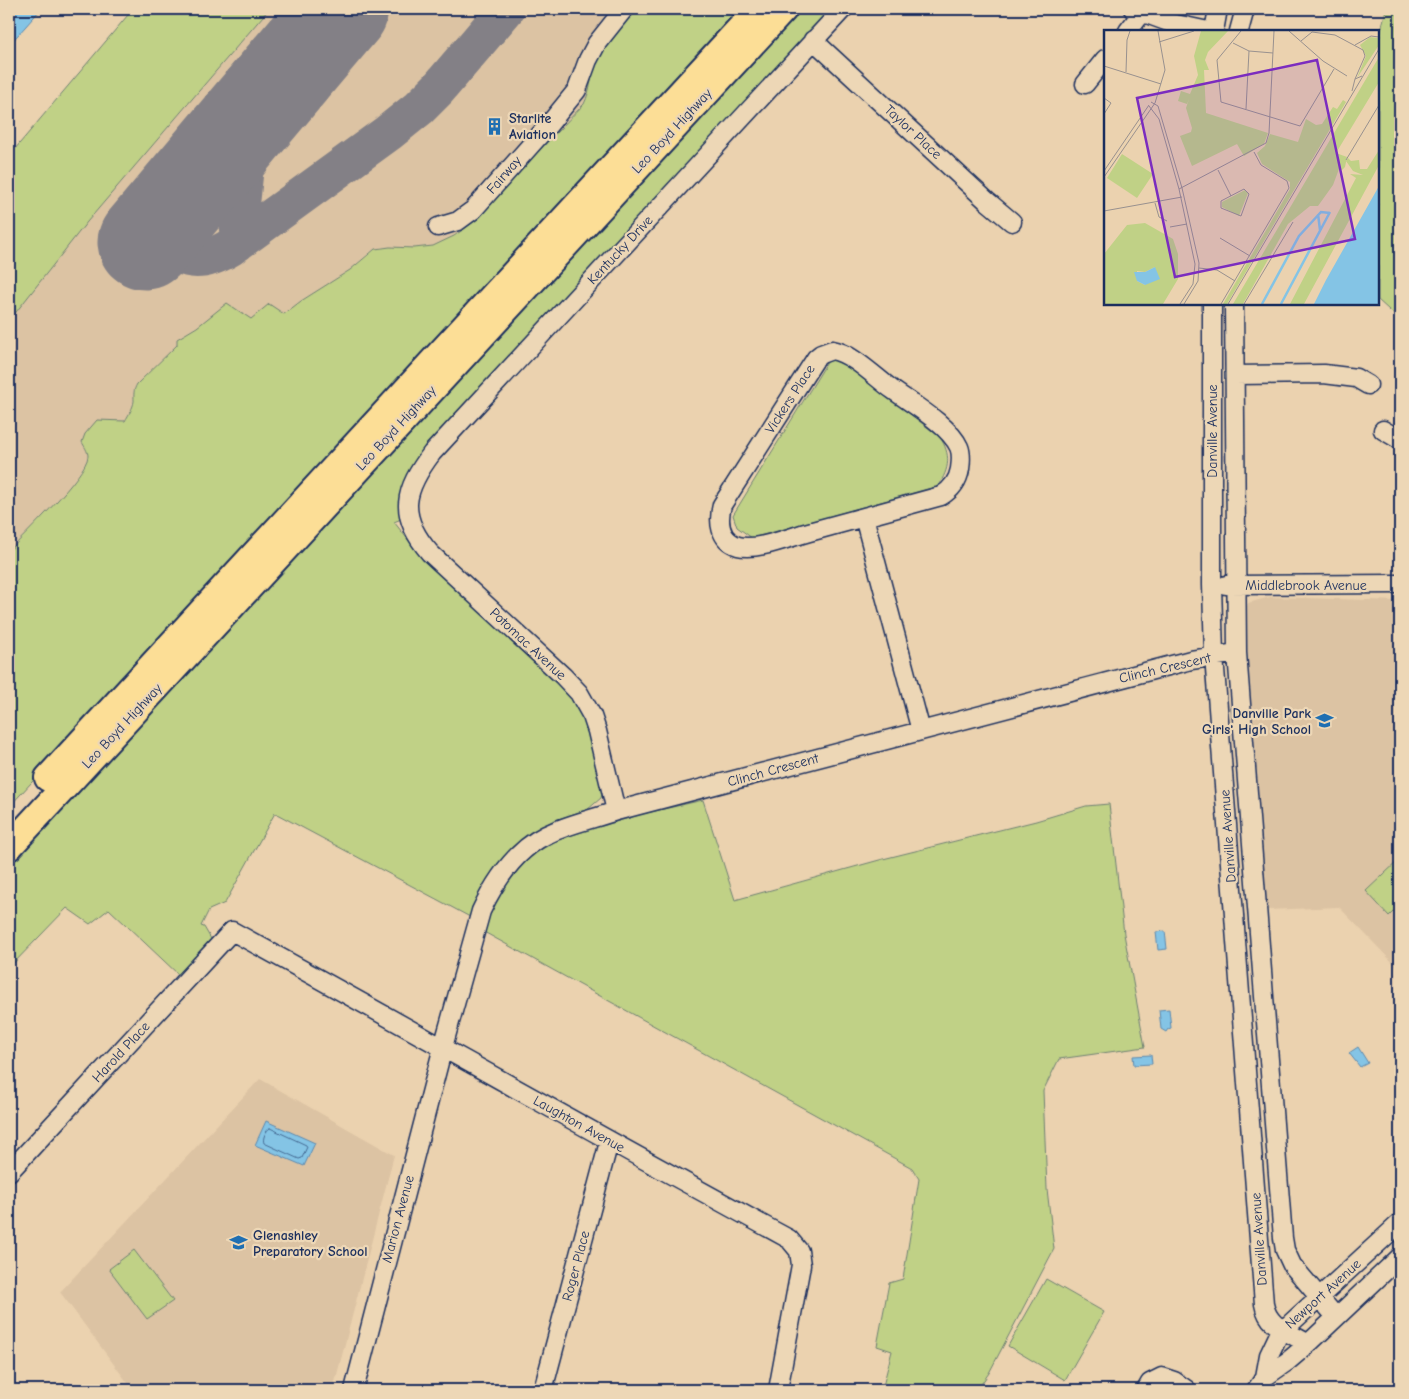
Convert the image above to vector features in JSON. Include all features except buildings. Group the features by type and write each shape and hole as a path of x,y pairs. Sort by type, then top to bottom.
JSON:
{"highway":[{"name":"Leo Boyd Highway","path":"9,821 758,9"},
{"name":"Leo Boyd Highway","path":"9,848 784,9"}],"street":[{"name":"Fairway","path":"438,227 458,221 474,210 546,128 577,90 588,60 597,43 624,9"},
{"name":"Kentucky Drive","path":"408,498 416,476 432,453 843,9"},
{"path":"1214,30 1218,9"},
{"path":"1239,30 1245,9"},
{"path":"1128,30 1138,11 1172,23 1204,30"},
{"name":"Taylor Place","path":"814,40 1012,222"},
{"path":"1085,84 1104,60"},
{"name":"Danville Avenue","path":"1212,305 1212,585 1214,656 1264,1304 1267,1317 1273,1324 1308,1344"},
{"name":"Danville Avenue","path":"1234,305 1238,653 1283,1238 1285,1250 1292,1264 1336,1317"},
{"name":"Vickers Place","path":"832,350 843,354 938,424 952,436 959,446 961,454 960,472 956,482 949,491 940,496 864,517 752,546 732,544 724,536 720,526 722,505 730,490 790,401 816,358 826,351 832,350"},
{"path":"1235,376 1345,375 1356,378 1368,385"},
{"path":"1383,430 1400,440"},
{"name":"Potomac Avenue","path":"408,498 410,518 420,542 563,676 585,702 597,730 616,811"},
{"path":"864,517 921,731"},
{"name":"Middlebrook Avenue","path":"1212,585 1400,584"},
{"name":"Clinch Crescent","path":"443,1047 481,910 490,891 502,873 528,847 545,835 616,811 1191,660 1238,653"},
{"name":"Laughton Avenue","path":"232,931 443,1047 609,1142 789,1239 799,1252 801,1265 778,1390"},
{"name":"Harold Place","path":"9,1172 232,931"},
{"name":"Marion Avenue","path":"354,1390 443,1047"},
{"name":"Roger Place","path":"543,1390 609,1142"},
{"name":"Newport Avenue","path":"1261,1384 1269,1354 1279,1334 1400,1223"},
{"name":"Newport Avenue","path":"1261,1384 1308,1344 1400,1257"},
{"path":"1146,1390 1150,1383 1162,1377 1174,1381 1187,1390"}],"shaded area":[{"path":"269,9 639,9 611,38 584,104 531,159 478,219 454,236 433,246 414,248 382,247 370,252 350,270 301,301 284,315 197,327 177,339 177,345 137,384 134,390 131,410 125,421 98,420 82,442 88,452 86,463 64,495 9,551 9,321 87,222"},
{"name":"Danville Park Girls' High School","path":"1270,597 1400,601 1400,970 1339,907 1267,910 1241,619 1248,603"},
{"name":"Glenashley Preparatory School","path":"260,1079 394,1155 333,1390 133,1390 60,1292"}],"green space":[{"path":"133,9 269,9 87,222 9,321 9,156"},
{"path":"639,9 742,9 9,807 9,551 54,505 85,465 88,456 82,442 85,434 97,420 125,421 133,406 134,391 137,384 177,345 177,339 197,327 227,303 251,319 269,304 284,314 350,270 375,249 433,246 454,236 478,219 531,159 584,104 595,65 601,52 610,39"},
{"path":"799,9 832,9 418,460 408,475 403,488 401,519 394,522 418,552 562,684 581,706 604,785 601,798 587,810 552,821 530,835 489,879 470,917 275,813 225,903 209,910 201,926 204,927 211,939 180,976 109,909 90,924 67,908 9,968 9,861 22,843"},
{"path":"1386,9 1400,9 1400,320 1379,301 1379,40"},
{"path":"831,356 847,366 940,437 946,450 948,462 945,473 938,486 752,538 737,527 733,515"},
{"path":"703,800 735,900 883,859 1036,821 1086,806 1109,804 1124,934 1145,1047 1059,1059 1043,1091 1047,1189 1054,1249 989,1373 977,1390 882,1390 892,1351 877,1346 889,1283 903,1279 919,1179 912,1168 484,932 490,909 501,886 530,856 549,842 642,814"},
{"path":"1400,859 1400,905 1389,916 1366,891"},
{"path":"134,1250 173,1301 147,1319 109,1269"},
{"path":"1046,1279 1104,1312 1065,1380 1008,1346"}],"water":[{"path":"9,9 41,9 9,45"},
{"path":"1165,931 1167,949 1158,950 1156,932"},
{"path":"1169,1009 1171,1028 1166,1032 1161,1029 1159,1010"},
{"path":"1358,1047 1368,1063 1360,1067 1349,1053"},
{"path":"1151,1055 1152,1064 1134,1065 1133,1056"},
{"path":"266,1121 315,1143 304,1166 255,1145"}],"taxiway":[{"path":"152,234 172,250 189,258 208,258 231,247 388,133 419,108 438,89 506,9"},
{"path":"237,243 250,118"}],"runway":[{"path":"145,242 341,9"}],"place":[{"name":"Starlite Aviation","path":"495,126"},
{"name":"Danville Park Girls' High School","path":"1325,721"},
{"name":"Glenashley Preparatory School","path":"239,1243"}]}
